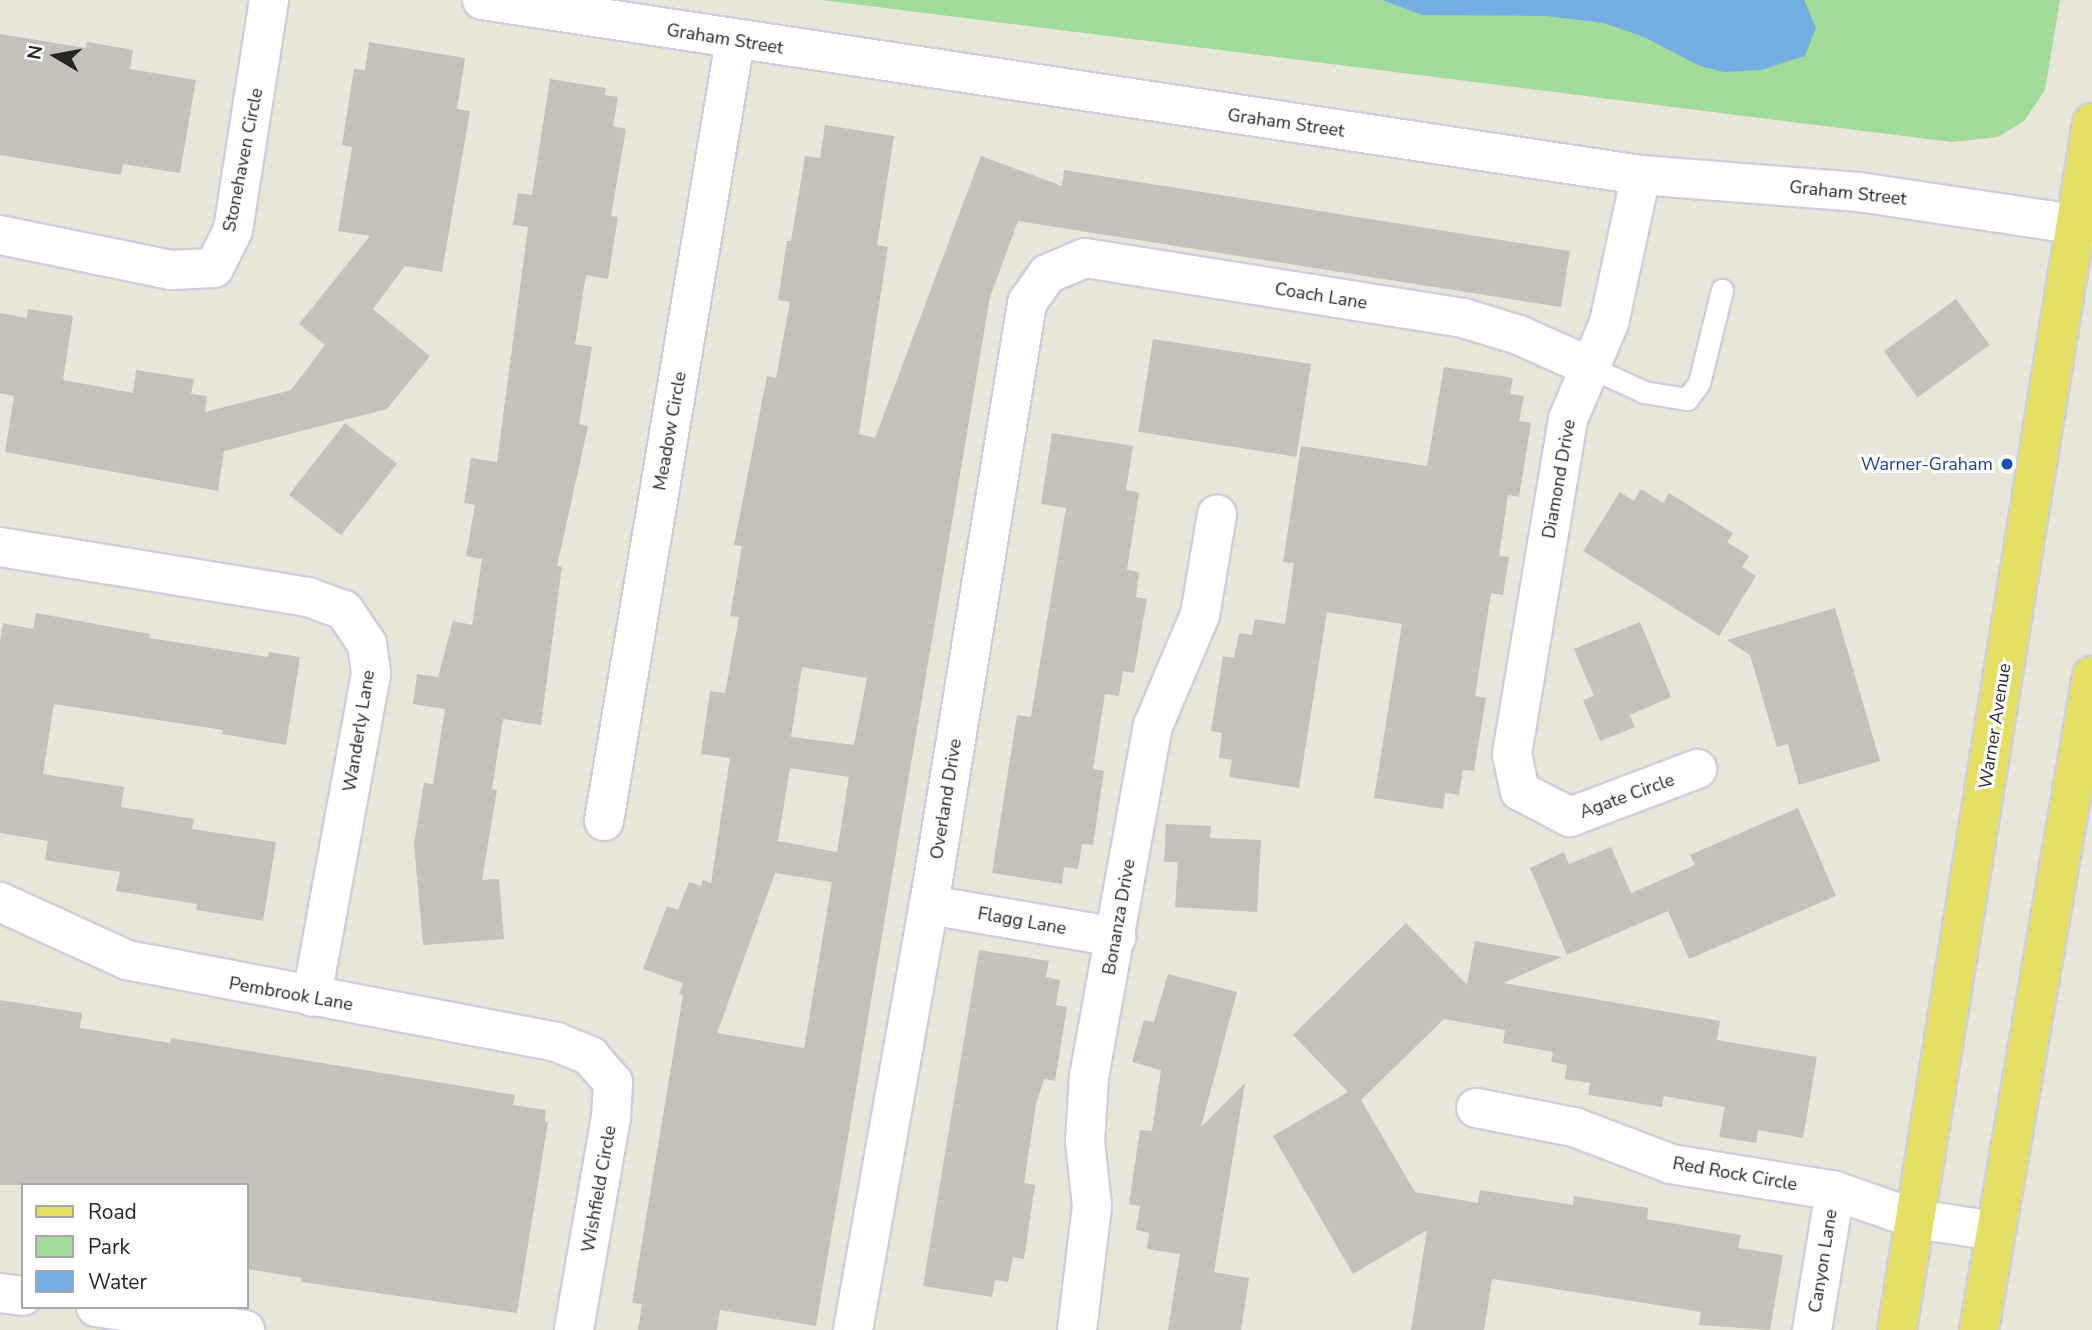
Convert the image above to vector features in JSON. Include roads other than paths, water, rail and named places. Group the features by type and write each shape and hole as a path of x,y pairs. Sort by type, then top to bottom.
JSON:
{"main road":[{"name":"Warner Avenue","path":"1897,1330 2083,225 2092,123"},
{"path":"1979,1330 2092,676"}],"street":[{"name":"Stonehaven Circle","path":"0,234 171,270 214,268 233,230 270,0"},
{"name":"Graham Street","path":"482,0 735,41 1642,175 1858,192 2083,225"},
{"name":"Meadow Circle","path":"604,821 735,41"},
{"name":"Diamond Drive","path":"1520,791 1512,754 1569,419 1609,323 1642,175"},
{"name":"Coach Lane","path":"1047,274 1085,258 1463,318 1519,335 1590,367"},
{"name":"Overland Drive","path":"853,1330 929,905 1027,303 1047,274"},
{"name":"Bonanza Drive","path":"1077,1330 1092,1206 1084,1141 1089,1077 1153,726 1200,615 1217,514"},
{"name":"Wanderly Lane","path":"0,547 308,597 344,610 367,644 371,674 312,997"},
{"name":"Agate Circle","path":"1520,791 1570,817 1697,769"},
{"name":"Pembrook Lane","path":"0,902 127,960 556,1042 590,1056"},
{"name":"Flagg Lane","path":"929,905 1116,937"},
{"name":"Wishfield Circle","path":"574,1330 611,1117 613,1083 590,1056"},
{"name":"Red Rock Circle","path":"1476,1108 1574,1127 1671,1164 1835,1191 1916,1219 1995,1231"},
{"name":"Canyon Lane","path":"1812,1330 1835,1191"},
{"path":"0,1293 21,1296"},
{"path":"109,1309 234,1329"}],"lane":[{"path":"1590,367 1644,392 1687,399 1699,383 1722,290"}],"water":[{"path":"1382,0 1804,0 1816,28 1805,56 1761,70 1724,72 1700,66 1644,37 1604,23 1546,16 1422,15"}],"place":[{"name":"Warner-Graham","path":"2007,464"}]}
